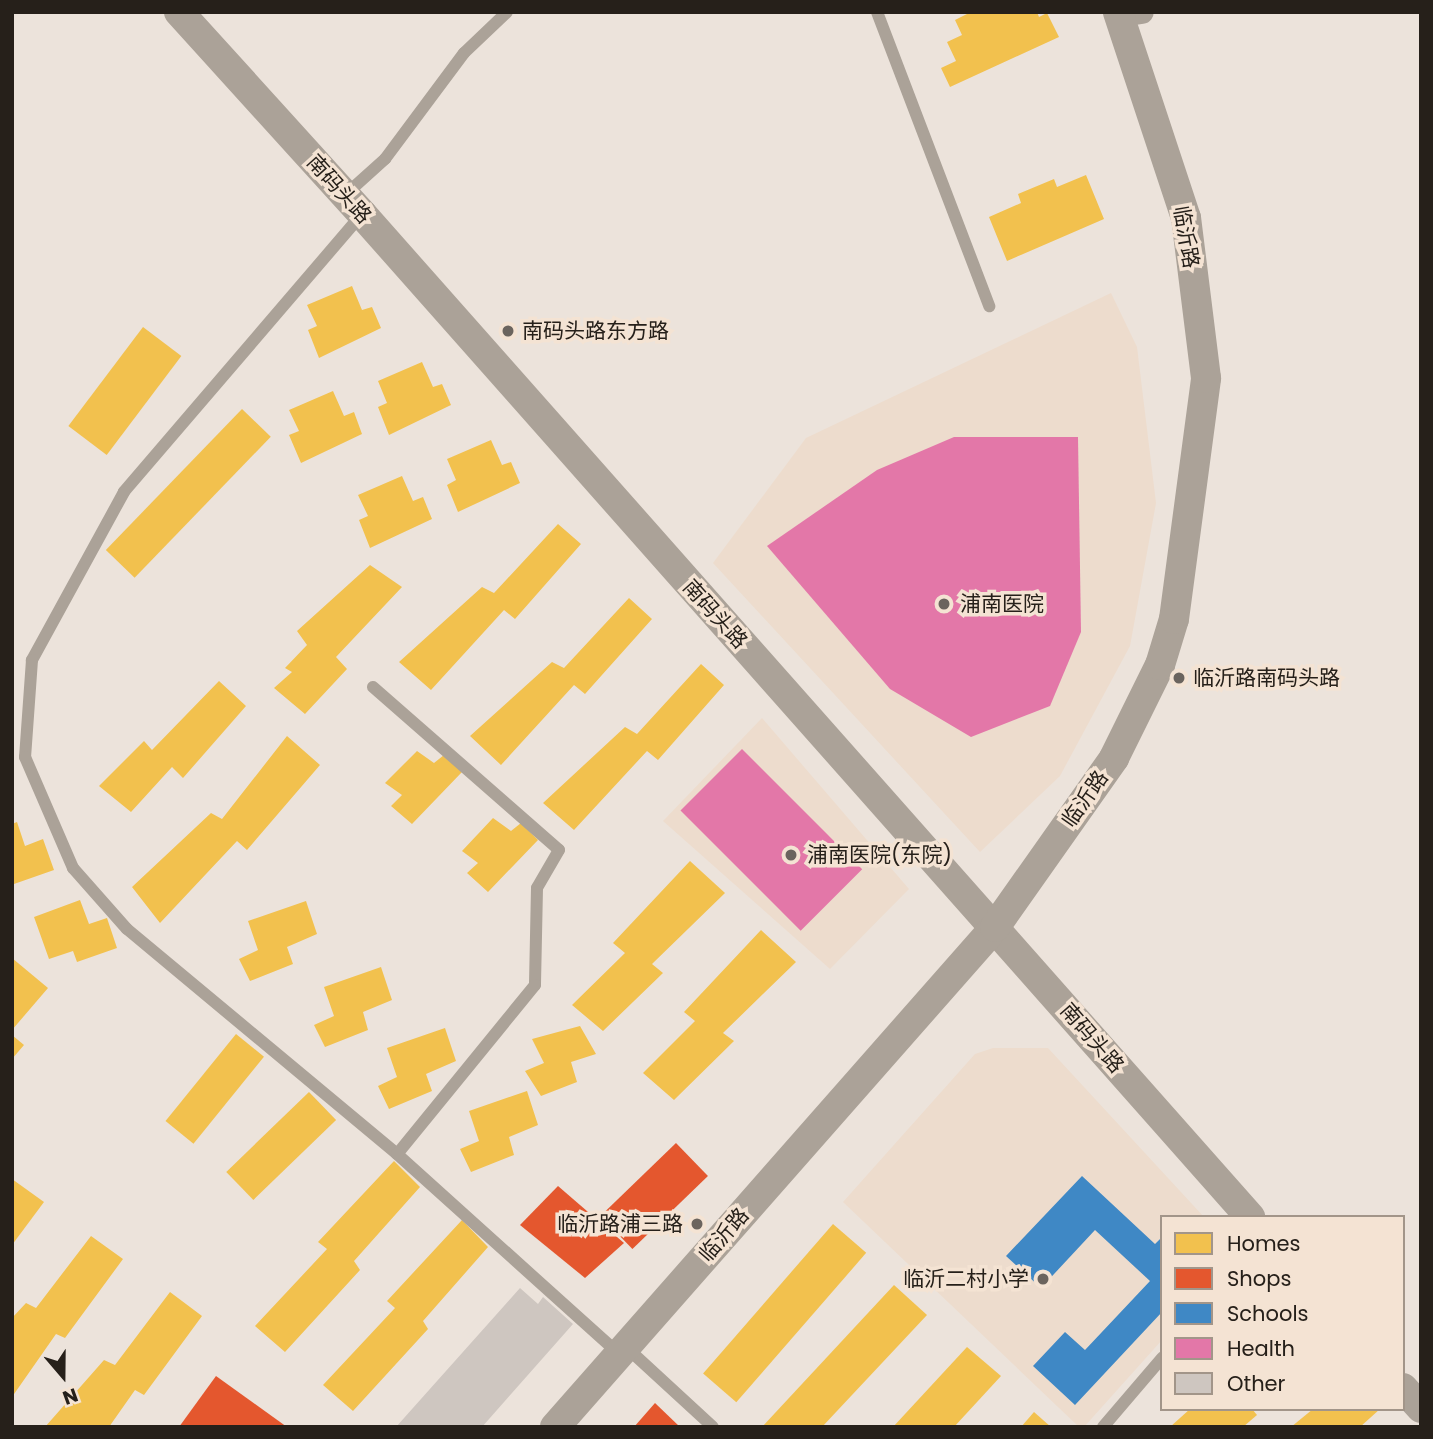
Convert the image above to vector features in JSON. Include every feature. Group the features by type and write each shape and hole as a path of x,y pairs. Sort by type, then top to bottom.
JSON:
{"street":[{"name":"南码头路","path":"179,12 354,205 1248,1215"},
{"name":"临沂路","path":"555,1427 995,927 1114,758 1160,665 1174,619 1206,378 1186,218 1127,13"},
{"path":"1405,1390 1421,1408"}],"lane":[{"path":"507,12 464,53 384,159 354,205 124,492 32,660 25,757 73,867 127,929 397,1154 713,1427"},
{"path":"877,12 989,306"},
{"path":"373,687 559,849 537,888 535,985 397,1154"},
{"path":"1103,1427 1160,1360"}],"shaded area":[{"name":"浦南医院","path":"1111,293 1137,347 1156,503 1130,646 1060,776 980,852 713,563 806,438"},
{"name":"浦南医院(东院)","path":"762,718 909,889 830,969 663,821"},
{"name":"临沂二村小学","path":"993,1048 1048,1048 1202,1215 1160,1215 1160,1342 1084,1427 1079,1427 843,1202 975,1054"}],"building: Homes":[{"path":"971,12 1037,12 1039,17 1047,13 1059,37 950,87 941,68 956,61 947,42 962,35 955,20"},
{"path":"1086,175 1104,219 1007,261 989,217 1021,203 1018,194 1054,179 1057,187"},
{"path":"352,286 362,310 372,307 381,328 319,358 308,330 317,326 307,305"},
{"path":"143,327 181,356 107,455 68,426"},
{"path":"422,362 433,387 442,384 451,405 389,435 378,407 387,403 378,381"},
{"path":"333,391 344,416 354,412 362,434 301,463 289,435 299,431 289,410"},
{"path":"242,409 271,437 135,578 106,550"},
{"path":"491,440 502,465 511,462 520,483 458,512 447,485 456,480 447,459"},
{"path":"402,476 413,501 423,497 432,519 370,548 359,520 368,516 358,495"},
{"path":"558,524 581,544 515,619 504,610 431,690 399,662 482,587 494,593"},
{"path":"370,565 402,587 336,657 347,669 305,714 274,688 292,672 285,668 307,645 297,631"},
{"path":"629,598 652,619 585,694 574,685 501,765 470,736 552,662 564,668"},
{"path":"701,664 724,685 658,760 647,751 574,830 543,803 625,727 637,734"},
{"path":"219,681 246,706 183,778 172,767 131,812 99,786 144,741 152,750"},
{"path":"287,736 320,765 247,850 237,841 160,923 132,887 211,813 222,819"},
{"path":"417,751 434,763 444,755 462,772 412,824 391,806 402,795 385,783"},
{"path":"493,818 511,831 521,823 538,840 488,892 467,873 478,863 462,851"},
{"path":"17,822 25,846 43,839 54,870 14,884 12,824"},
{"path":"690,861 725,893 652,964 663,973 603,1031 572,1005 625,953 613,943"},
{"path":"80,900 89,924 107,918 117,948 77,962 73,951 49,959 34,917"},
{"path":"306,901 317,934 287,947 293,964 250,981 239,959 258,950 248,921"},
{"path":"761,930 796,962 723,1033 734,1041 674,1100 643,1073 695,1021 684,1012"},
{"path":"12,958 48,988 12,1030"},
{"path":"381,967 392,1000 363,1012 368,1030 325,1047 314,1025 334,1016 324,987"},
{"path":"580,1026 596,1054 571,1062 577,1082 541,1096 525,1071 544,1063 532,1039"},
{"path":"445,1028 456,1061 426,1074 432,1091 389,1109 378,1086 397,1077 387,1048"},
{"path":"236,1034 264,1057 193,1144 166,1121"},
{"path":"12,1035 24,1045 12,1059"},
{"path":"527,1091 538,1125 509,1137 514,1155 471,1172 460,1149 479,1141 469,1111"},
{"path":"309,1092 336,1120 253,1200 226,1172"},
{"path":"394,1161 420,1187 354,1261 360,1270 285,1352 255,1326 327,1249 318,1242"},
{"path":"12,1179 44,1202 12,1245"},
{"path":"462,1220 488,1247 423,1321 428,1329 353,1411 323,1385 395,1308 387,1301"},
{"path":"833,1224 866,1253 736,1402 703,1373"},
{"path":"91,1236 123,1259 65,1338 56,1334 12,1397 12,1318 26,1303 36,1308"},
{"path":"894,1285 927,1315 822,1427 762,1427"},
{"path":"170,1292 202,1316 144,1395 135,1390 109,1427 45,1427 104,1360 115,1365"},
{"path":"967,1347 1001,1376 954,1427 893,1427"},
{"path":"1188,1411 1254,1411 1257,1415 1243,1427 1170,1427"},
{"path":"1311,1411 1378,1411 1360,1427 1291,1427"},
{"path":"1034,1412 1051,1427 1021,1427"}],"building: Shops":[{"path":"676,1143 708,1176 632,1249 600,1216"},
{"path":"558,1186 624,1243 585,1278 520,1225"},
{"path":"216,1376 287,1427 179,1427"},
{"path":"655,1403 680,1427 634,1427"}],"building: Schools":[{"path":"1082,1176 1155,1244 1160,1239 1160,1314 1075,1405 1033,1366 1065,1332 1085,1350 1150,1281 1095,1230 1041,1288 1006,1256"}],"building: Health":[{"path":"954,437 1078,437 1081,632 1050,706 971,737 890,689 767,546 877,470"},
{"path":"742,749 862,869 801,931 680,811"}],"building: Other":[{"path":"520,1288 538,1304 543,1297 573,1324 482,1427 396,1427"}],"place":[{"name":"南码头路东方路","path":"508,331"},
{"name":"浦南医院","path":"944,604"},
{"name":"临沂路南码头路","path":"1179,678"},
{"name":"浦南医院(东院)","path":"791,855"},
{"name":"临沂路浦三路","path":"697,1224"},
{"name":"临沂二村小学","path":"1043,1279"}]}
